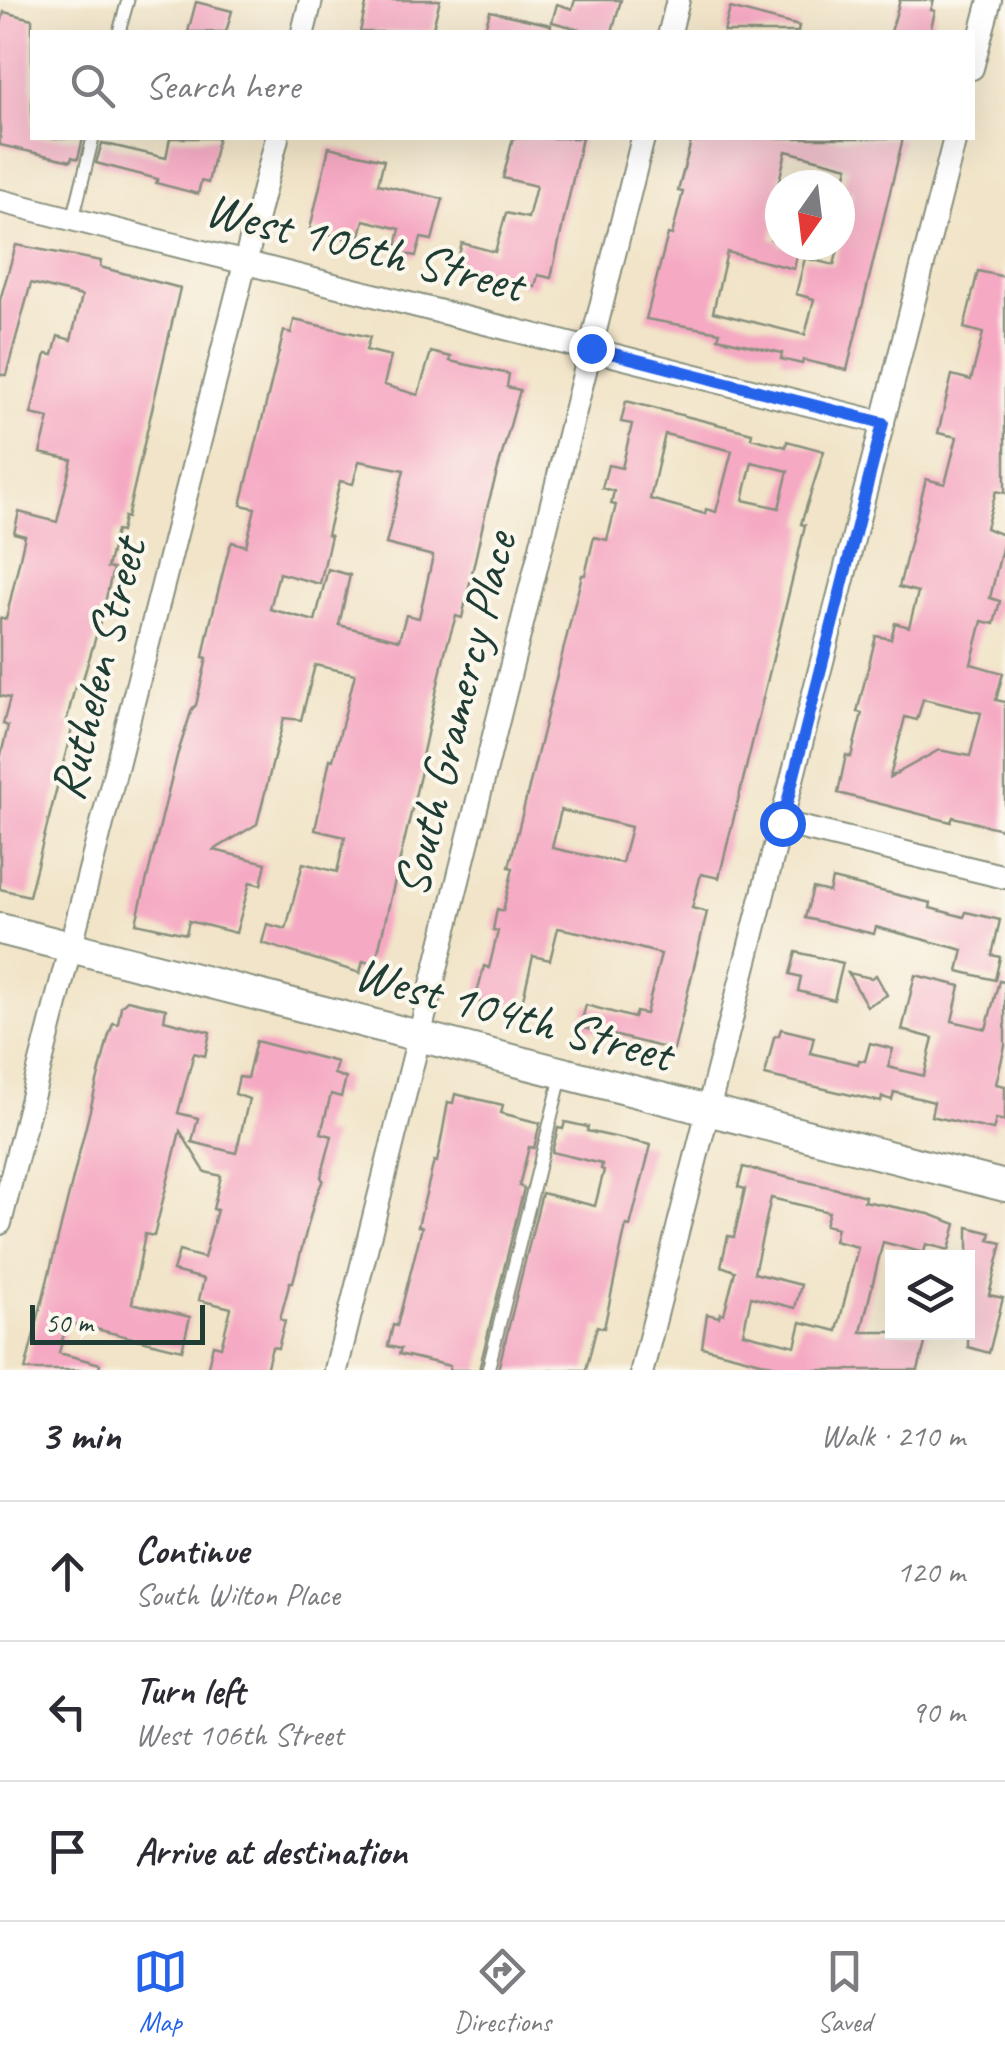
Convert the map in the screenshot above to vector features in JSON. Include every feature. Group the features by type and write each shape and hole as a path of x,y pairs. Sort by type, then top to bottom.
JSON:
{"street":[{"path":"304,30 311,0"},
{"path":"670,30 678,0"},
{"path":"975,57 990,0"},
{"name":"Ruthelen Street","path":"0,1222 276,140"},
{"name":"South Gramercy Place","path":"336,1370 643,140"},
{"path":"642,1370 954,140"},
{"name":"West 106th Street","path":"0,201 883,423"},
{"path":"782,823 1005,878"},
{"name":"West 104th Street","path":"0,929 1005,1186"}],"lane":[{"path":"120,30 128,0"},
{"path":"73,219 93,140"},
{"path":"488,1370 562,1074"}],"building":[{"path":"367,0 440,0 432,30 360,30"},
{"path":"575,0 621,0 613,30 583,30 552,22 557,4 572,9"},
{"path":"900,0 934,0 930,30 892,30"},
{"path":"196,2 232,11 227,30 189,30"},
{"path":"730,8 799,26 798,30 724,30"},
{"path":"490,11 551,25 550,30 485,30"},
{"path":"4,12 32,19 30,140 83,140 78,159 72,157 71,161 0,145 0,28"},
{"path":"170,140 218,140 208,183 201,181 198,194 96,163 102,143 166,158"},
{"path":"512,140 582,140 551,278 538,275 535,287 456,267 462,243 495,252 506,213 528,218 536,186 503,178"},
{"path":"691,140 903,140 847,370 781,359 782,353 718,338 720,332 646,319 668,234 672,235"},
{"path":"329,147 384,160 378,184 443,199 432,240 421,238 416,256 395,252 400,229 364,220 358,242 310,229"},
{"path":"16,245 101,261 100,267 180,288 127,518 124,517 121,532 116,531 107,568 113,569 100,623 80,689 75,687 66,723 73,725 29,896 0,889 0,759 10,698 0,696 0,618 6,619 25,536 14,533 19,512 57,522 72,460 40,453 49,418 31,414 46,354 53,355 58,336 71,340 82,296 31,283 6,375 0,375 0,300"},
{"path":"978,271 1005,277 1005,493 996,491 986,528 1005,536 990,598 1000,601 994,624 982,621 971,664 1003,673 996,700 1005,702 1005,830 953,817 951,822 838,793 846,755 851,757 862,713 857,712 876,636 891,639 895,623 909,627 918,592 899,587 926,479 945,484 957,437 938,433 952,375 971,380 983,333 964,328","holes":["923,699 981,713 970,756 939,750 890,777 905,717 917,720"]},
{"path":"294,320 370,337 366,350 391,356 384,385 418,395 431,352 451,357 450,361 509,374 507,387 520,390 485,515 462,618 456,616 445,652 375,964 363,961 360,973 262,943 267,924 286,929 303,863 337,872 345,837 315,830 330,759 333,760 355,674 315,665 301,720 284,718 257,824 214,850 266,863 261,885 250,882 236,933 189,921 186,934 136,923 177,756 196,705 207,658 203,657 208,632 229,548 232,542 246,546 255,508 241,505 284,331 291,333","holes":["359,461 404,470 386,544 433,556 419,618 406,615 399,640 339,625 350,575 328,569 315,621 270,609 279,573 320,584 340,481 353,484"]},
{"path":"626,401 752,433 751,438 786,447 787,441 824,451 801,524 805,525 798,556 719,878 701,874 692,908 707,912 674,1050 580,1027 586,1005 634,1018 636,1012 646,1014 661,954 583,933 558,928 550,960 533,956 521,1007 513,1005 512,1010 475,1001 484,966 489,968 498,931 493,930 497,909 503,911 513,868 509,867 582,575 594,537 607,540 616,505 611,504 614,491 602,488 608,465 622,468 632,424 621,422","holes":["665,434 732,451 716,512 706,509 705,514 650,499","752,462 788,471 779,508 743,500","561,810 631,827 622,863 552,848"]},
{"path":"832,879 931,903 930,908 964,917 966,912 1000,920 992,955 1000,957 995,980 958,971 963,950 876,927 874,934 805,918 813,888 829,892"},
{"path":"796,952 843,963 834,1000 798,991 801,977 790,974"},
{"path":"848,973 871,978 876,975 887,995 867,1006"},
{"path":"915,975 960,986 952,1021 986,1029 999,981 1005,982 1005,1046 996,1084 1005,1086 1005,1121 996,1119 993,1130 931,1116 934,1102 894,1092 892,1100 882,1097 881,1102 765,1075 774,1037 781,1029 814,1037 810,1053 858,1064 859,1060 865,1061 870,1043 893,1049 888,1067 924,1076 933,1038 902,1030"},
{"path":"127,1000 166,1009 164,1020 210,1032 205,1056 194,1053 178,1113 198,1118 192,1142 236,1153 249,1099 235,1094 239,1077 247,1078 256,1041 337,1062 334,1074 346,1078 341,1097 331,1094 321,1133 332,1136 323,1180 280,1319 285,1321 278,1348 272,1347 266,1370 207,1370 213,1345 221,1347 231,1308 199,1300 204,1279 173,1271 179,1251 204,1258 221,1176 205,1172 180,1131 154,1236 145,1234 132,1303 190,1317 182,1350 67,1322 59,1353 100,1364 99,1370 25,1370 108,1038"},
{"path":"455,1094 503,1105 501,1113 540,1123 519,1186 524,1188 479,1370 449,1370 450,1366 399,1354 401,1349 388,1346 393,1325 397,1326 422,1227 418,1226 434,1161 437,1162 448,1102 453,1103"},
{"path":"565,1122 588,1127 587,1131 651,1145 630,1226 626,1225 604,1328 597,1326 586,1370 498,1370 542,1193 595,1206 602,1164 552,1152 558,1128 563,1129"},
{"path":"743,1167 865,1196 864,1201 929,1214 956,1224 949,1250 926,1244 925,1250 913,1250 883,1242 861,1332 885,1332 885,1340 926,1340 918,1370 792,1370 702,1347 707,1314 724,1314 735,1271 721,1266 728,1236 734,1237 745,1189 738,1187","holes":["771,1198 829,1212 825,1225 837,1228 834,1241 858,1247 837,1331 801,1322 795,1346 743,1333 751,1297 795,1308 801,1285 754,1273"]},
{"path":"968,1227 991,1233 989,1240 1002,1243 989,1295 1003,1298 989,1353 968,1347 968,1340 975,1340 975,1250 968,1250"}],"route":[{"path":"591,348 883,423 782,823"}]}
